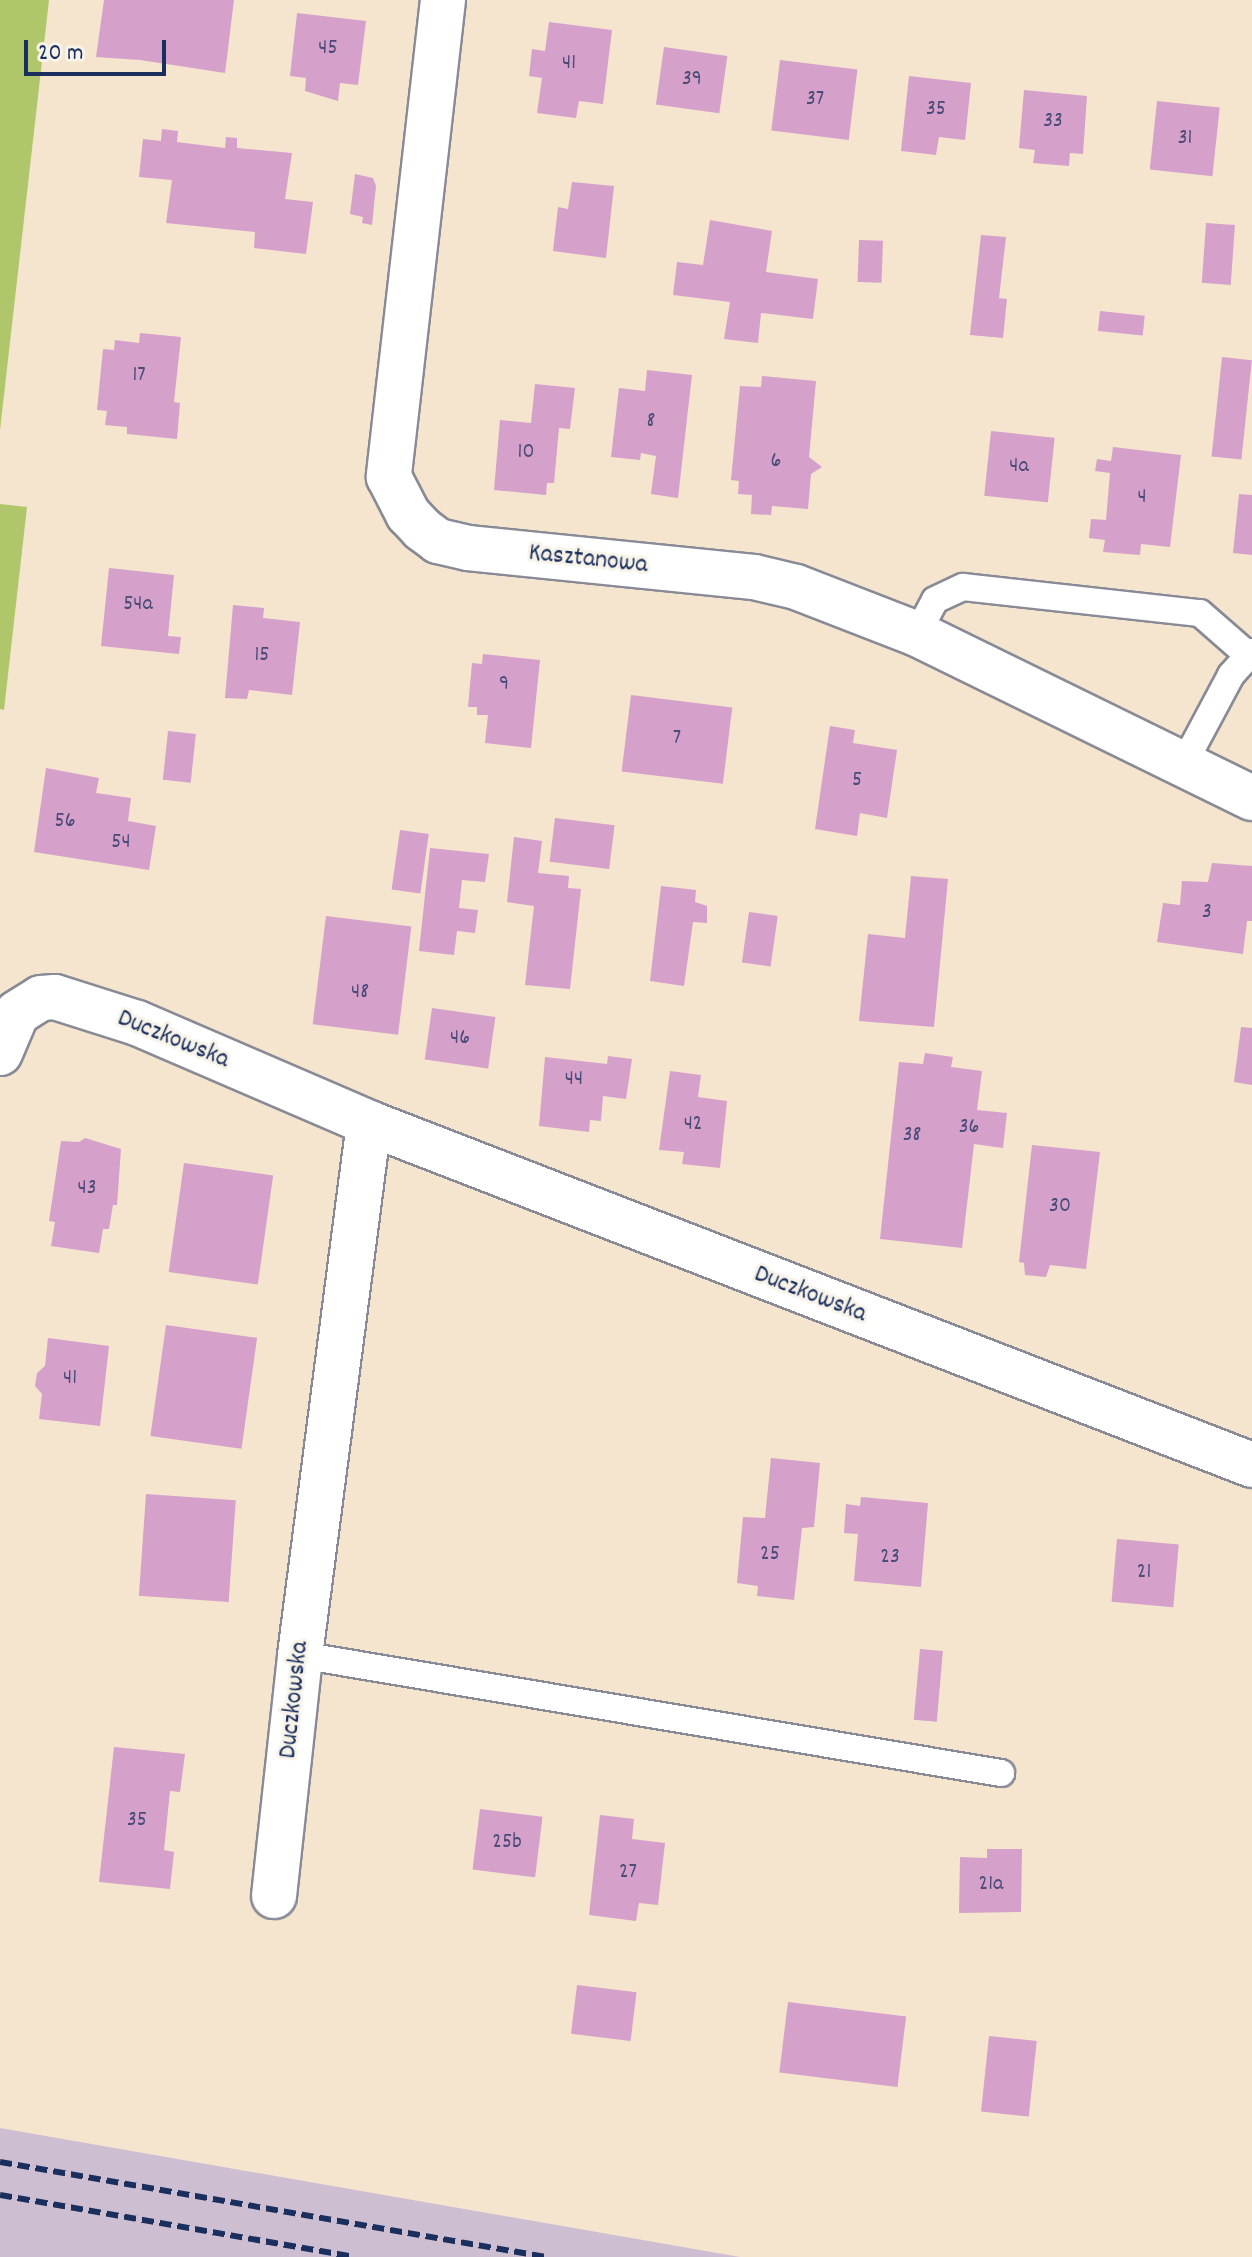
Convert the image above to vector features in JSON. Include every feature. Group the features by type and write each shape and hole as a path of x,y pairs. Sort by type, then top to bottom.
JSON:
{"street":[{"name":"Kasztanowa","path":"443,0 389,477 408,514 422,529 452,545 754,577 796,587 917,634 1252,798"},
{"name":"Duczkowska","path":"0,1053 17,1013 41,998 55,997 137,1023 369,1123 1252,1465"},
{"name":"Duczkowska","path":"274,1896 300,1655 369,1123"}],"lane":[{"path":"917,634 935,600 963,587 1200,613 1250,654 1231,675 1183,765"},
{"path":"300,1655 1001,1773"}],"shaded area":[{"path":"0,2128 740,2257 0,2257"}],"green space":[{"path":"0,0 49,0 0,430"},
{"path":"0,504 27,507 4,710 0,709"}],"building":[{"path":"104,0 234,0 225,73 140,60 96,57"},
{"path":"297,13 366,21 358,85 340,83 338,101 305,91 306,78 290,76"},
{"path":"549,22 612,30 603,104 579,101 576,118 537,113 542,78 529,76 532,49 545,51"},
{"path":"664,47 727,56 719,113 656,104"},
{"path":"780,60 857,70 849,140 771,130"},
{"path":"909,76 971,83 965,140 939,137 936,155 901,151"},
{"path":"1024,90 1087,96 1083,154 1070,153 1069,166 1033,163 1035,150 1019,148"},
{"path":"1157,101 1220,108 1212,176 1150,170"},
{"path":"162,129 178,131 177,142 225,148 226,137 237,138 237,148 292,153 285,199 313,202 306,254 254,248 255,232 166,223 172,180 139,177 143,139 161,141"},
{"path":"355,174 373,178 376,186 372,225 362,223 363,217 350,214"},
{"path":"572,182 614,186 606,258 553,251 558,207 568,209"},
{"path":"710,220 772,231 766,272 818,279 813,319 761,313 758,343 724,339 730,302 673,295 677,262 703,265"},
{"path":"1206,223 1235,225 1231,285 1202,283"},
{"path":"981,235 1006,237 999,298 1007,299 1003,338 970,335"},
{"path":"859,240 883,241 882,283 858,282"},
{"path":"1100,311 1145,316 1143,336 1098,331"},
{"path":"140,333 181,337 174,402 180,403 177,439 127,434 127,427 105,425 107,411 97,410 103,349 114,350 115,340 139,343"},
{"path":"1222,357 1252,360 1241,460 1212,456"},
{"path":"647,370 692,375 678,498 651,494 656,456 641,453 640,460 611,457 619,388 645,391"},
{"path":"762,376 816,381 809,457 822,467 811,474 808,509 772,506 771,515 751,514 752,495 738,494 739,481 731,480 740,386 761,387"},
{"path":"535,384 575,388 570,429 559,428 554,483 547,483 546,495 494,490 500,420 531,423"},
{"path":"991,431 1055,438 1048,502 984,496"},
{"path":"1113,447 1181,455 1170,547 1141,544 1140,555 1103,552 1105,540 1089,538 1091,519 1106,520 1110,473 1095,471 1097,459 1111,461"},
{"path":"1239,494 1252,495 1252,555 1233,553"},
{"path":"109,568 174,575 168,636 181,637 179,654 101,646"},
{"path":"233,605 264,608 263,618 300,622 292,695 249,690 247,699 225,698"},
{"path":"483,654 540,660 531,748 485,743 488,715 477,715 477,707 468,707 472,663 482,664"},
{"path":"631,695 732,707 723,784 622,771"},
{"path":"830,726 855,730 853,743 897,750 887,818 860,813 857,836 815,829"},
{"path":"168,731 196,734 191,783 163,780"},
{"path":"46,768 99,778 96,793 131,798 128,821 156,826 149,870 34,852"},
{"path":"555,818 615,825 609,869 550,862"},
{"path":"400,830 429,834 420,893 392,889"},
{"path":"514,837 542,841 538,873 569,876 568,888 581,889 570,989 525,985 534,906 507,902"},
{"path":"430,848 489,854 485,882 462,880 459,908 478,910 475,933 457,931 454,955 419,951"},
{"path":"1212,863 1252,866 1252,921 1247,921 1243,954 1157,942 1163,903 1180,905 1182,881 1208,882"},
{"path":"911,876 948,879 934,1027 859,1021 868,934 905,938"},
{"path":"661,886 696,890 695,902 707,906 707,923 693,922 684,986 650,981"},
{"path":"749,912 778,916 771,967 742,963"},
{"path":"326,916 411,926 398,1035 313,1024"},
{"path":"432,1008 495,1017 488,1068 425,1059"},
{"path":"1241,1027 1252,1028 1252,1085 1234,1082"},
{"path":"925,1053 953,1057 951,1067 982,1071 977,1110 1007,1113 1003,1148 974,1144 962,1248 880,1239 899,1062 923,1064"},
{"path":"608,1056 632,1059 626,1099 603,1096 601,1121 590,1120 589,1132 539,1126 545,1057 607,1064"},
{"path":"670,1071 701,1075 698,1097 727,1101 720,1168 682,1164 684,1152 659,1150"},
{"path":"85,1138 121,1149 117,1205 113,1205 109,1229 103,1229 99,1253 51,1246 55,1222 49,1221 61,1141 79,1142"},
{"path":"1032,1145 1100,1152 1086,1269 1050,1265 1046,1277 1025,1275 1024,1263 1019,1262"},
{"path":"184,1163 273,1176 258,1284 169,1272"},
{"path":"166,1325 257,1338 242,1449 150,1436"},
{"path":"48,1338 109,1346 100,1426 39,1419 42,1394 35,1386 37,1373 45,1366"},
{"path":"771,1458 820,1463 814,1527 802,1528 794,1600 757,1596 758,1586 737,1583 743,1517 765,1518"},
{"path":"146,1494 236,1500 229,1602 139,1596"},
{"path":"861,1497 928,1503 921,1587 854,1581 858,1534 844,1533 846,1504 860,1506"},
{"path":"1117,1539 1179,1544 1173,1607 1112,1602"},
{"path":"920,1649 943,1651 937,1722 914,1720"},
{"path":"114,1747 185,1754 180,1792 170,1791 164,1850 174,1852 170,1889 99,1882"},
{"path":"480,1809 543,1817 535,1877 473,1870"},
{"path":"600,1815 634,1819 632,1839 665,1843 658,1905 639,1903 636,1921 589,1915"},
{"path":"987,1849 1022,1849 1021,1912 959,1913 960,1857 987,1858"},
{"path":"577,1985 637,1992 631,2041 571,2034"},
{"path":"788,2002 906,2017 897,2087 779,2072"},
{"path":"989,2036 1037,2041 1029,2117 981,2112"}],"railway":[{"path":"0,2162 546,2257"},
{"path":"0,2195 355,2257"}]}
